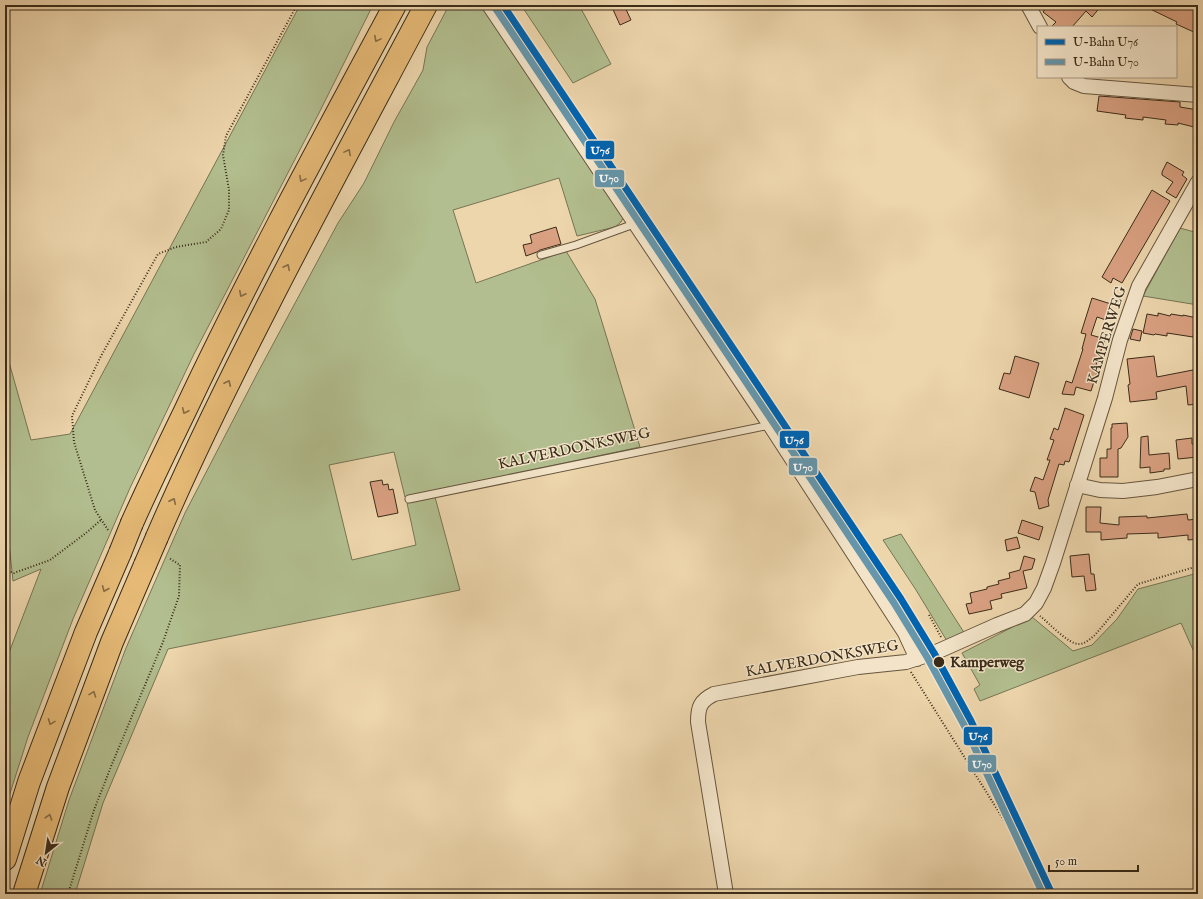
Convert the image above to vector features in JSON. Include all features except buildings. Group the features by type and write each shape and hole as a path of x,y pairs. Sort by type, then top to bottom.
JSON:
{"highway":[{"path":"5,859 28,782 86,632 132,523 217,344 283,214 395,5"},
{"path":"24,894 58,787 112,642 173,500 235,369 311,221 426,5"}],"street":[{"name":"KALVERDONKSWEG","path":"489,5 634,224 770,425 905,632 917,659 858,667 714,694 706,698 700,705 698,711 698,722 726,894"},
{"path":"1028,5 1039,26"},
{"path":"1070,78 1074,82 1084,86 1198,95"},
{"name":"KAMPERWEG","path":"917,659 1025,614 1036,603 1044,588 1053,563 1106,398 1120,340 1139,286 1198,182"},
{"path":"1077,485 1100,490 1123,491 1157,487 1198,479"}],"lane":[{"path":"541,255 576,245 634,224"},
{"name":"KALVERDONKSWEG","path":"409,499 770,425"}],"path":[{"path":"108,530 95,510 74,442 72,416 101,356 158,254 176,247 206,242 222,229 229,210 229,190 223,155 226,136 297,5"},
{"path":"5,570 14,573 50,560 101,520"},
{"path":"68,894 94,810 163,642 179,596 180,564 169,558"},
{"path":"1031,609 1073,643 1080,644 1088,641 1095,635 1138,584 1198,566"},
{"path":"929,615 947,647"},
{"path":"917,659 937,671 950,695"},
{"path":"917,659 924,692 1007,825 1040,894"}],"green space":[{"path":"300,5 373,5 319,113 194,354 130,488 73,619 28,737 5,809 5,663 41,569 13,581 6,515 8,454 5,442 5,348 31,440 70,434"},
{"path":"448,5 481,5 623,218 615,227 577,236 559,178 453,210 476,283 566,251 595,299 640,447 405,497 394,452 329,465 352,560 416,545 407,503 435,497 460,590 168,649 103,803 75,894 40,894 69,800 126,648 185,513 338,223 364,183 394,122 423,70 427,47"},
{"path":"521,5 579,5 611,64 573,83"},
{"path":"1180,228 1198,233 1198,305 1143,296"},
{"path":"901,534 965,634 947,641 883,540"},
{"path":"1198,573 1198,661 1181,623 980,701 974,689 980,685 962,653 1032,617 1073,651 1092,645 1117,619 1138,589"}],"metro line":[{"name":"U76","path":"503,5 901,599 934,653 971,721 1052,894"},
{"name":"U70","path":"496,9 894,603 927,657 964,725 1043,894"}],"place":[{"name":"Kamperweg","path":"939,662"}]}
